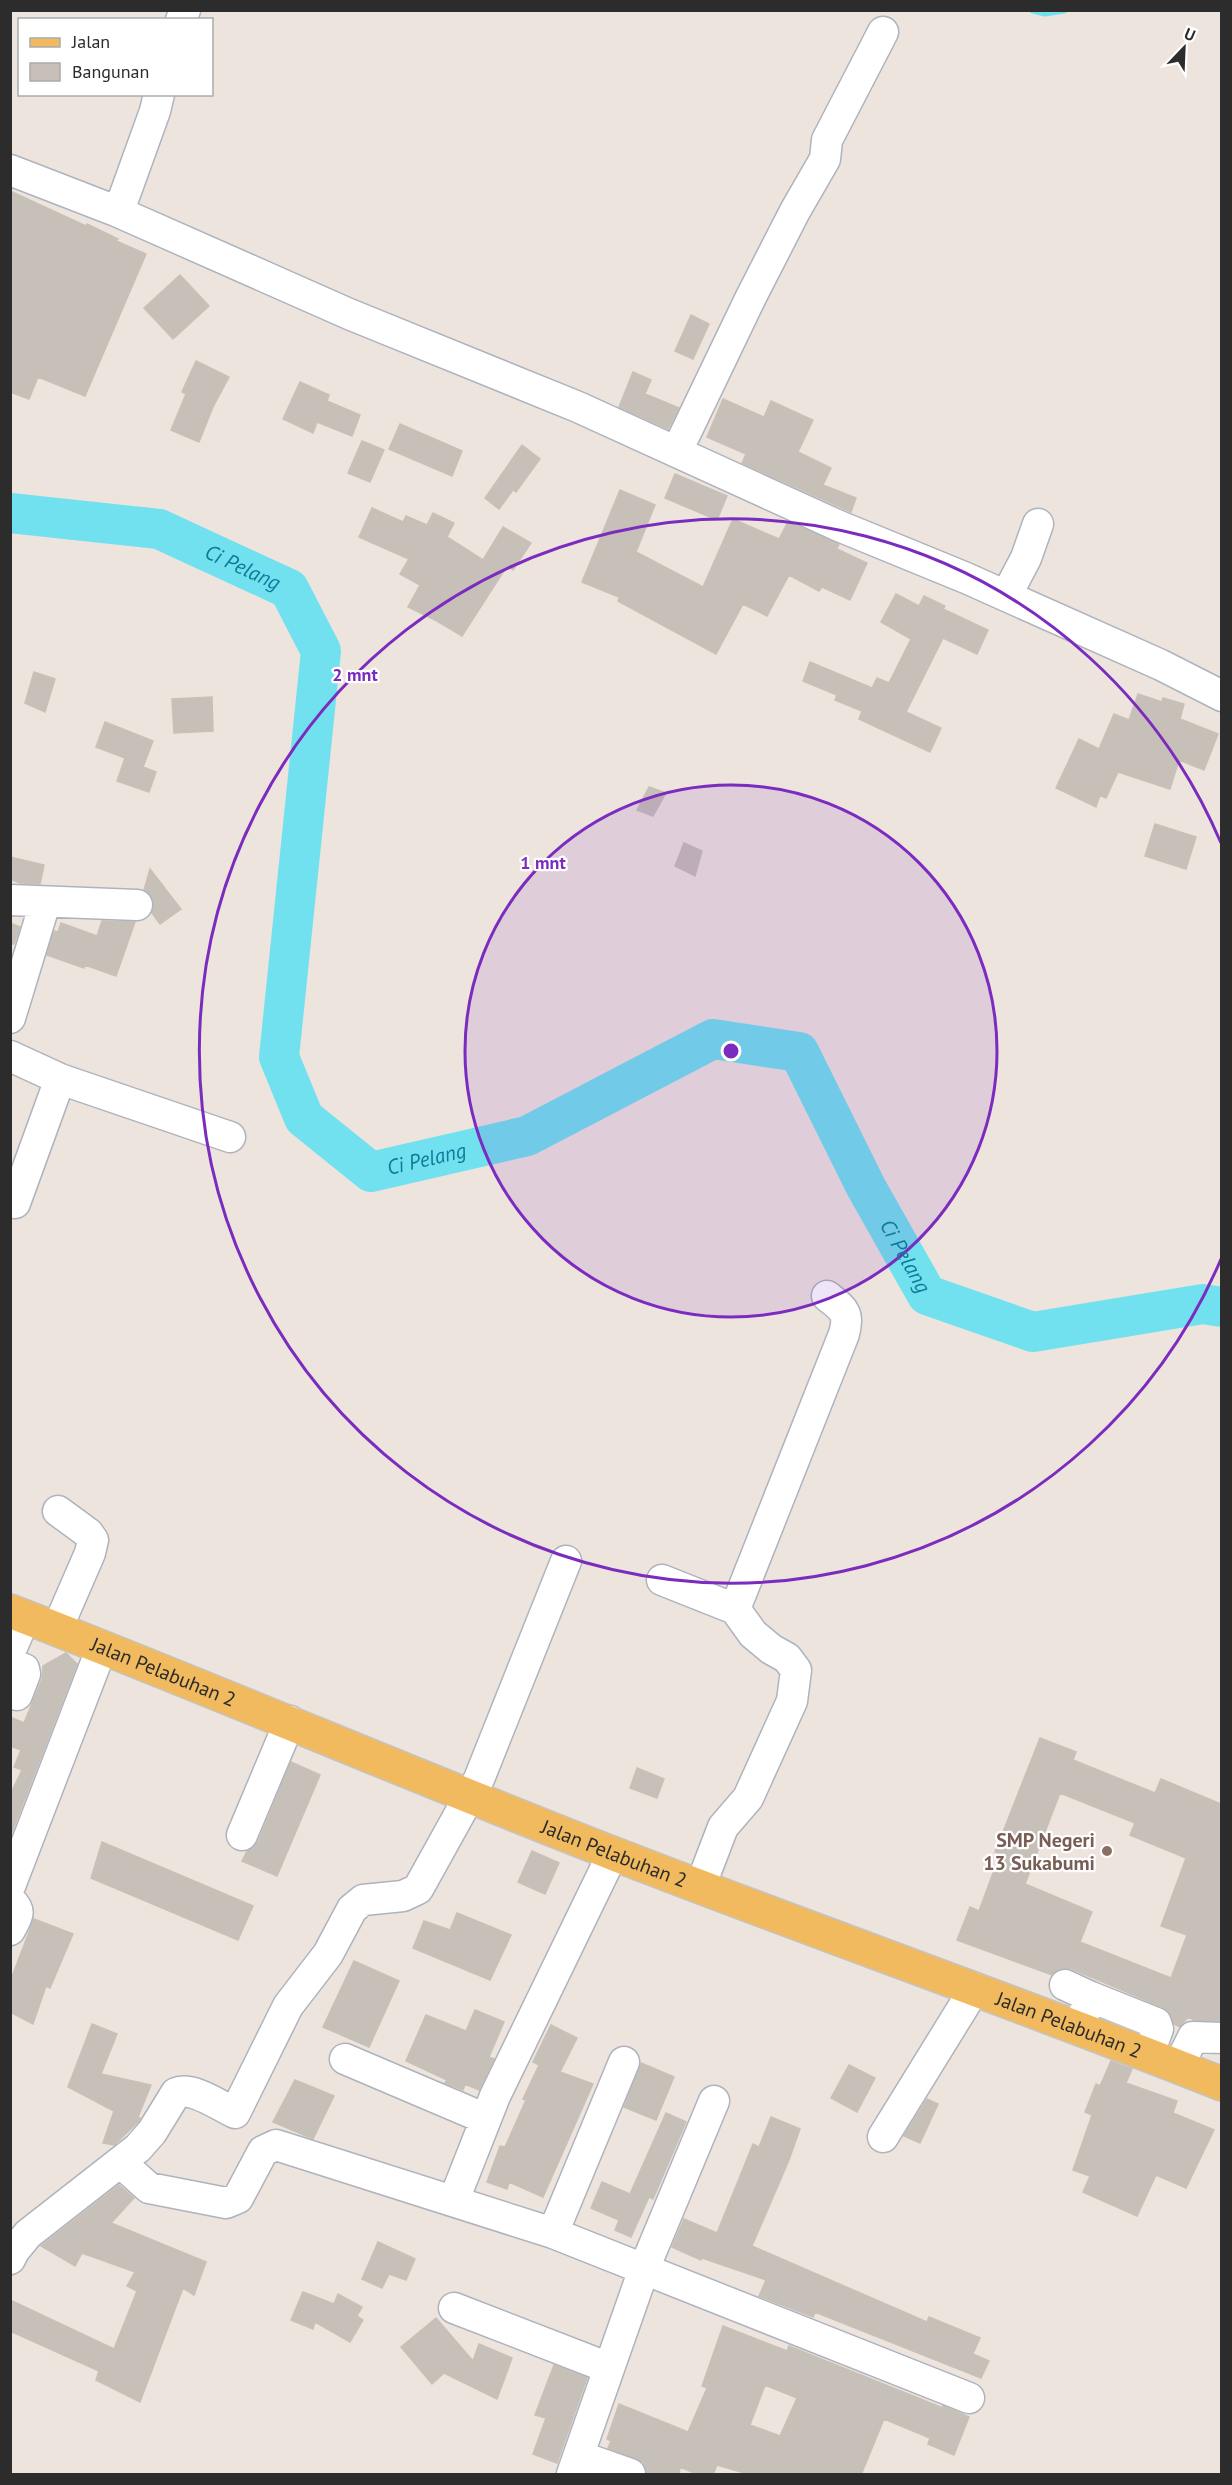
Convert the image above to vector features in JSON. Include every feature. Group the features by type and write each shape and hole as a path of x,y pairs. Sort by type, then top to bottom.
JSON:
{"main road":[{"name":"Jalan Pelabuhan 2","path":"18,1614 700,1887 975,1988 1221,2084"}],"street":[{"path":"677,451 756,287 825,159 827,140 883,32"},
{"path":"116,211 124,197 159,96"},
{"path":"10,170 116,211 319,301 501,374 677,451 839,526 1006,596 1161,665 1221,696"},
{"path":"1006,596 1026,558 1038,524"},
{"path":"10,900 137,905"},
{"path":"10,1018 45,903"},
{"path":"10,1056 60,1079 230,1137"},
{"path":"15,1203 60,1079"},
{"path":"735,1609 844,1334 847,1322 843,1309 827,1296"},
{"path":"57,1629 93,1540 88,1533 58,1511"},
{"path":"10,2259 28,2234 138,2148 152,2132 176,2093 181,2091 194,2094 235,2113 288,2006 328,1954 352,1909 363,1900 403,1896 418,1888 430,1872 479,1779 566,1561"},
{"path":"662,1580 735,1609 753,1634 771,1649 787,1658 796,1670 792,1701 748,1798 723,1827 700,1887"},
{"path":"10,1652 18,1614"},
{"path":"10,1886 102,1647"},
{"path":"10,1664 24,1669 25,1674 17,1695"},
{"path":"242,1835 290,1721"},
{"path":"454,2200 486,2119 613,1853"},
{"path":"10,1900 18,1907 19,1912 10,1930"},
{"path":"883,2137 975,1988"},
{"path":"1078,2027 1078,1991 1156,2023 1158,2029 1148,2055"},
{"path":"1178,2067 1193,2037 1221,2038"},
{"path":"345,2059 486,2119"},
{"path":"553,2233 624,2062"},
{"path":"630,2475 575,2465 644,2269 714,2101"},
{"path":"120,2162 149,2188 226,2203 238,2198 263,2151 276,2145 553,2233 969,2398"},
{"path":"454,2308 609,2368"}],"building":[{"path":"10,191 86,226 87,224 118,239 116,241 146,254 85,396 38,377 29,399 10,392"},
{"path":"180,275 209,306 173,339 144,308"},
{"path":"691,315 709,324 693,359 675,351"},
{"path":"196,361 229,377 213,407 199,442 171,430 186,394 182,392"},
{"path":"633,372 651,380 645,394 679,408 668,429 619,407"},
{"path":"300,382 329,395 327,401 360,415 352,436 317,422 313,433 283,419"},
{"path":"723,399 764,417 771,401 813,420 798,452 831,468 823,485 856,498 851,512 742,463 746,454 707,437"},
{"path":"400,424 462,451 452,476 389,449"},
{"path":"362,441 384,450 370,482 348,473"},
{"path":"522,445 540,459 516,492 513,490 499,509 485,498"},
{"path":"675,474 727,496 717,520 665,498"},
{"path":"620,490 655,505 636,552 703,587 733,519 779,539 788,522 839,544 837,549 867,563 850,600 822,587 819,591 789,575 767,616 743,604 716,654 618,601 619,597 582,582"},
{"path":"372,508 403,522 406,516 427,525 433,513 454,523 447,537 483,560 503,527 531,543 513,570 507,566 462,636 408,607 420,585 400,574 409,559 359,537"},
{"path":"896,594 919,606 924,596 945,606 943,609 988,630 977,654 943,638 906,712 941,728 930,752 859,719 862,711 835,700 837,695 803,681 810,662 872,688 877,678 889,683 911,639 881,622"},
{"path":"34,672 55,679 45,712 25,703"},
{"path":"1138,694 1162,702 1163,698 1184,704 1180,719 1218,734 1204,770 1179,760 1170,789 1118,772 1106,798 1100,795 1096,807 1056,788 1079,739 1099,749 1114,714 1129,720"},
{"path":"212,697 213,731 174,733 172,699"},
{"path":"105,722 153,741 143,767 156,772 149,792 117,781 125,758 96,747"},
{"path":"649,787 666,793 653,816 637,810"},
{"path":"1155,824 1196,837 1186,869 1145,856"},
{"path":"684,843 702,851 695,876 675,866"},
{"path":"10,857 44,865 40,884 20,883 10,879"},
{"path":"150,869 181,909 160,924 152,913 154,905 152,898 144,890"},
{"path":"102,921 135,922 116,976 47,955 54,931 58,932 61,923 97,936"},
{"path":"10,923 20,927 14,944 10,943"},
{"path":"66,1653 77,1664 10,1837 10,1795 22,1770 14,1767 21,1750 10,1746 10,1717 24,1723 42,1679 43,1666"},
{"path":"1040,1738 1076,1752 1073,1760 1155,1793 1161,1779 1221,1804 1221,2021 1194,2020 1188,2017 1180,2027 1174,2024 1169,2012 1162,2007 1072,1969 1063,1968 1052,1975 957,1940 970,1907 979,1911 1000,1854 995,1852","holes":["1060,1793 1135,1823 1130,1835 1186,1858 1161,1926 1187,1935 1171,1978 1080,1942 1092,1912 1025,1884"]},
{"path":"291,1762 320,1775 277,1876 242,1861 247,1851 258,1842"},
{"path":"637,1768 664,1779 657,1798 630,1788"},
{"path":"102,1842 253,1906 238,1940 91,1878"},
{"path":"532,1851 559,1863 545,1894 518,1882"},
{"path":"457,1913 511,1935 490,1980 413,1948 424,1921 450,1930"},
{"path":"34,1919 73,1934 50,1988 46,1986 33,2024 10,2012 10,1982"},
{"path":"354,1961 399,1981 369,2047 323,2027"},
{"path":"475,2010 504,2022 489,2057 494,2059 479,2090 465,2084 463,2090 445,2083 447,2080 406,2061 426,2015 466,2031"},
{"path":"92,2024 117,2034 101,2074 151,2085 138,2122 114,2145 103,2143 114,2111 68,2087"},
{"path":"551,2025 577,2038 560,2072 593,2084 543,2197 509,2182 507,2189 487,2182 500,2146 505,2147 526,2100 523,2099 539,2065 533,2062"},
{"path":"1111,2061 1132,2069 1126,2083 1177,2101 1173,2113 1214,2130 1186,2188 1156,2175 1137,2216 1083,2192 1090,2176 1073,2170 1092,2115 1085,2112 1096,2084 1100,2086"},
{"path":"641,2063 674,2077 656,2120 624,2107"},
{"path":"849,2065 875,2078 857,2112 831,2098"},
{"path":"295,2080 334,2096 313,2139 273,2122"},
{"path":"927,2099 938,2104 920,2143 904,2136"},
{"path":"666,2113 686,2122 653,2199 649,2197 631,2237 615,2230 619,2220 591,2208 602,2182 630,2194"},
{"path":"771,2117 800,2129 752,2246 927,2322 929,2317 980,2338 973,2354 989,2361 981,2378 815,2312 813,2317 759,2296 766,2280 702,2258 701,2260 672,2247 684,2219 717,2233 753,2144 759,2147"},
{"path":"119,2185 134,2198 111,2223 206,2262 194,2295 183,2288 140,2402 96,2380 99,2371 10,2331 10,2300 114,2349 137,2291 127,2286 135,2272 82,2253 75,2266 41,2246"},
{"path":"378,2242 415,2259 406,2280 389,2274 382,2288 362,2279"},
{"path":"303,2292 334,2304 338,2294 362,2307 357,2316 363,2320 350,2342 315,2322 313,2329 291,2320"},
{"path":"436,2318 473,2361 479,2344 512,2358 497,2399 444,2373 432,2384 401,2347"},
{"path":"723,2326 787,2351 789,2346 969,2417 954,2455 928,2444 930,2438 884,2419 861,2475 751,2475 717,2465 713,2475 699,2475 680,2467 679,2475 647,2475 643,2462 608,2448 611,2441 607,2439 619,2404 688,2432 707,2388 702,2386","holes":["765,2385 797,2398 780,2436 750,2425"]},
{"path":"554,2365 587,2378 557,2463 533,2454 546,2418 535,2415"}],"waterway":[{"path":"1033,10 1045,13 1064,10"},
{"name":"Ci Pelang","path":"10,513 159,529 289,589 321,651 279,1057 304,1118 371,1172 527,1136 713,1039 799,1052 866,1187 927,1295 1033,1332 1203,1304 1222,1307"}],"place":[{"name":"SMP Negeri 13 Sukabumi","path":"1107,1851"}]}
